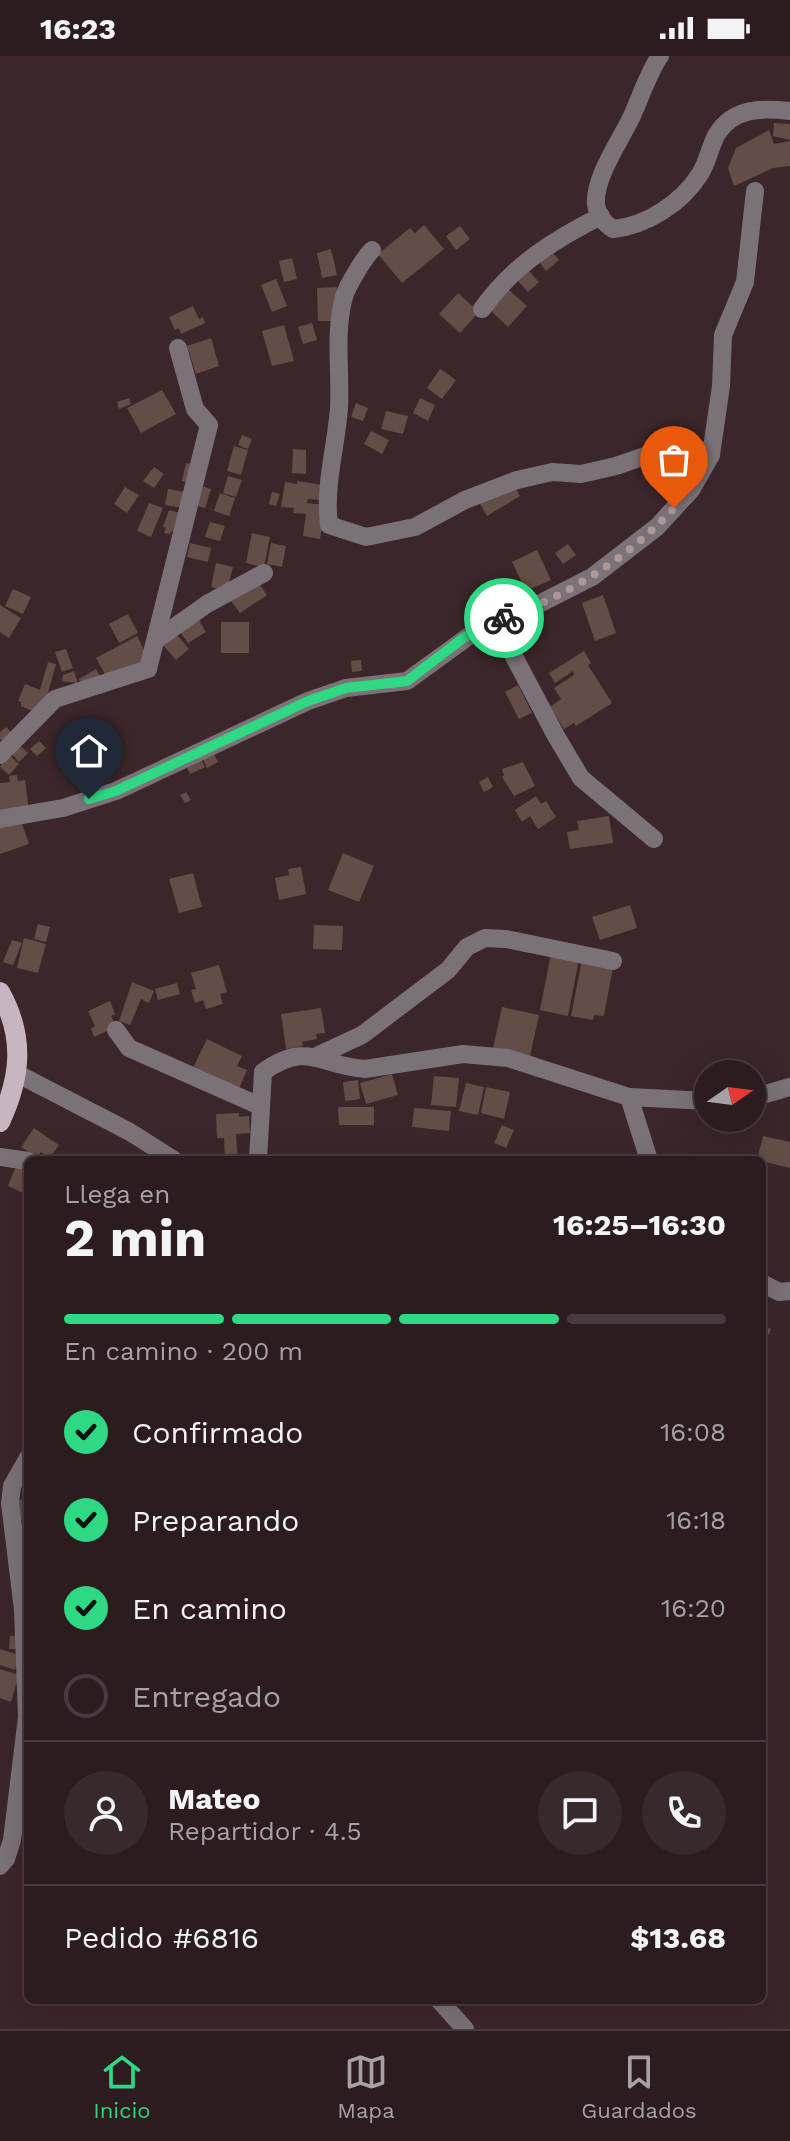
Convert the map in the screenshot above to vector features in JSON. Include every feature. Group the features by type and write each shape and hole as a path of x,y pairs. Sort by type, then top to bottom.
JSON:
{"main road":[{"path":"0,992 7,1005 19,1050 16,1073 0,1122"}],"street":[{"path":"660,56 650,70 598,189 596,206 604,223 613,229 633,227 648,220 678,198 700,174 718,132 736,116 760,108 790,111"},
{"path":"0,819 63,808 116,791 308,701 346,688 407,681 487,623 529,609 592,577 657,527 691,490 711,455 721,386 723,335 745,282 755,191"},
{"path":"482,309 527,260 572,230 601,216"},
{"path":"372,250 356,277 348,283 343,300 339,340 339,412 326,501 329,525 366,537 415,527 465,500 517,480 552,472 581,474 665,449 693,447 711,455"},
{"path":"0,755 55,699 148,669 209,425 195,409 178,348"},
{"path":"156,640 207,604 264,573"},
{"path":"487,623 511,651 581,778 654,839"},
{"path":"317,1056 362,1035 448,970 467,947 485,938 506,939 613,961"},
{"path":"116,1030 129,1048 260,1106"},
{"path":"258,1156 263,1072 280,1060 305,1055 350,1068 365,1069 463,1054 508,1058 629,1097 694,1100"},
{"path":"16,1073 130,1132 168,1156"},
{"path":"766,1094 790,1087"},
{"path":"629,1097 648,1156"},
{"path":"0,1157 24,1160"},
{"path":"766,1285 779,1292 790,1291"},
{"path":"24,1465 12,1486 10,1503 24,1637"},
{"path":"0,1866 6,1859 12,1840 24,1742"},
{"path":"443,2004 465,2029"}],"building":[{"path":"774,123 790,124 790,140 773,136"},
{"path":"769,130 774,144 790,141 790,166 773,168 734,186 728,168 736,148"},
{"path":"424,225 444,249 402,283 378,254 410,228 415,233"},
{"path":"460,226 470,239 456,250 446,236"},
{"path":"331,249 337,275 322,278 317,253"},
{"path":"552,252 559,260 546,271 540,263"},
{"path":"292,258 297,279 284,282 279,261"},
{"path":"529,271 539,282 528,292 518,281"},
{"path":"276,279 287,306 272,312 261,285"},
{"path":"337,287 338,321 318,321 317,288"},
{"path":"509,290 527,306 508,327 490,310"},
{"path":"458,293 479,312 460,333 439,314"},
{"path":"193,306 199,319 203,317 205,323 181,334 179,328 175,330 169,317"},
{"path":"312,323 317,340 303,344 298,327"},
{"path":"284,325 294,361 272,366 262,331"},
{"path":"211,338 219,366 196,374 187,346"},
{"path":"440,369 456,380 442,399 427,388"},
{"path":"162,390 176,414 141,433 127,408"},
{"path":"129,398 131,404 119,409 117,402"},
{"path":"420,398 435,405 428,421 413,413"},
{"path":"356,403 368,408 363,421 351,417"},
{"path":"386,411 408,416 403,434 381,429"},
{"path":"371,431 389,440 382,454 364,444"},
{"path":"242,435 252,439 248,449 238,445"},
{"path":"234,446 248,450 241,475 227,471"},
{"path":"293,449 306,450 306,474 292,473"},
{"path":"186,463 195,465 191,483 182,481"},
{"path":"154,467 164,474 154,488 143,481"},
{"path":"228,476 242,480 236,497 223,493"},
{"path":"297,481 323,485 321,500 308,499 307,503 325,505 320,539 303,536 306,514 293,513 294,508 281,507 285,482 297,484"},
{"path":"512,482 520,496 487,516 479,502"},
{"path":"202,486 211,489 205,508 197,506"},
{"path":"125,487 139,495 127,513 114,504"},
{"path":"168,489 186,492 183,508 165,505"},
{"path":"272,492 280,494 276,506 269,504"},
{"path":"220,493 235,498 229,516 214,511"},
{"path":"149,503 163,508 151,537 137,531"},
{"path":"169,510 180,513 175,532 171,531 170,534 164,533 166,528 163,527"},
{"path":"210,522 225,526 220,541 205,537"},
{"path":"252,533 270,537 264,567 246,563"},
{"path":"190,543 211,548 208,562 187,557"},
{"path":"271,543 286,546 282,567 267,564"},
{"path":"568,544 576,555 563,564 555,553"},
{"path":"537,550 551,580 526,591 512,562"},
{"path":"216,563 233,567 227,591 211,587"},
{"path":"258,582 267,595 240,613 231,601"},
{"path":"13,589 31,597 23,614 5,606"},
{"path":"603,595 616,633 595,641 582,603"},
{"path":"0,605 21,618 9,638 0,632"},
{"path":"128,614 138,633 119,643 109,624"},
{"path":"199,620 206,632 188,643 180,632"},
{"path":"221,622 249,622 249,653 221,653"},
{"path":"176,634 189,649 176,660 163,645"},
{"path":"137,636 149,660 109,682 96,658"},
{"path":"66,649 73,668 62,672 55,652"},
{"path":"584,651 591,663 588,665 612,703 576,726 574,723 564,729 550,707 561,699 554,688 574,675 573,671 555,683 549,673"},
{"path":"361,660 362,671 352,672 351,661"},
{"path":"48,662 56,664 48,693 53,695 44,716 21,706 18,701 25,684 40,690"},
{"path":"96,669 104,683 85,692 79,679"},
{"path":"74,671 78,683 62,681 63,675"},
{"path":"518,685 532,713 519,719 505,692"},
{"path":"6,727 14,735 5,744 0,739 0,732"},
{"path":"39,741 46,748 37,756 30,749"},
{"path":"17,743 28,753 19,762 9,751"},
{"path":"213,752 218,762 207,768 202,757"},
{"path":"8,754 19,764 9,775 0,767"},
{"path":"200,757 205,767 190,774 185,764"},
{"path":"523,762 535,786 514,796 502,777 502,769"},
{"path":"17,775 18,781 25,780 29,811 0,815 0,783 10,782 9,776"},
{"path":"488,777 493,787 484,792 479,782"},
{"path":"186,792 191,800 185,803 180,795"},
{"path":"536,796 541,804 546,801 556,817 538,829 530,816 522,822 515,810"},
{"path":"609,816 613,843 570,849 567,832 579,830 577,821"},
{"path":"21,821 29,844 0,854 0,828"},
{"path":"343,853 374,866 359,902 328,890"},
{"path":"301,867 306,894 279,900 275,878 289,875 288,869"},
{"path":"193,873 202,907 179,913 169,879"},
{"path":"630,905 637,928 600,940 592,917"},
{"path":"38,924 50,927 46,942 34,939"},
{"path":"314,925 343,926 342,950 313,949"},
{"path":"24,938 46,944 38,973 17,968"},
{"path":"12,940 22,943 13,965 3,962"},
{"path":"551,953 579,959 568,1016 540,1010"},
{"path":"582,960 613,967 604,1016 594,1015 593,1020 571,1016"},
{"path":"219,965 227,992 220,994 223,1004 206,1009 203,1000 195,1003 191,990 196,989 191,973"},
{"path":"132,982 154,991 149,1003 141,999 130,1025 119,1021"},
{"path":"177,983 180,994 158,1000 155,989"},
{"path":"110,1001 116,1027 94,1037 91,1029 95,1026 88,1011"},
{"path":"502,1007 539,1015 529,1061 492,1053"},
{"path":"321,1008 325,1033 316,1034 317,1039 302,1042 303,1046 286,1049 281,1014"},
{"path":"207,1039 242,1056 237,1066 247,1070 238,1091 192,1070"},
{"path":"392,1074 398,1095 366,1104 360,1083"},
{"path":"434,1076 459,1078 456,1107 431,1105"},
{"path":"358,1080 360,1099 345,1101 343,1082"},
{"path":"466,1083 484,1087 478,1115 459,1111"},
{"path":"486,1087 510,1092 504,1119 481,1113"},
{"path":"338,1107 374,1107 374,1125 339,1125"},
{"path":"414,1108 451,1111 449,1131 412,1127"},
{"path":"216,1114 249,1116 250,1133 236,1134 238,1156 225,1156 224,1138 217,1138"},
{"path":"502,1125 514,1130 506,1148 494,1143"},
{"path":"34,1128 59,1145 51,1156 41,1152 34,1156 21,1147"},
{"path":"763,1136 790,1142 790,1168 766,1162 766,1156 758,1156"},
{"path":"16,1166 24,1170 24,1193 8,1186"},
{"path":"24,1499 24,1522 22,1522 16,1501"},
{"path":"10,1636 18,1636 18,1649 9,1649"},
{"path":"0,1649 19,1655 15,1670 0,1665"},
{"path":"0,1669 19,1675 11,1702 0,1698"}],"way so far":[{"path":"504,618 529,609 592,577 657,527 674,508"}],"route":[{"path":"89,799 116,791 308,701 346,688 407,681 462,639 487,623 504,618"}]}
